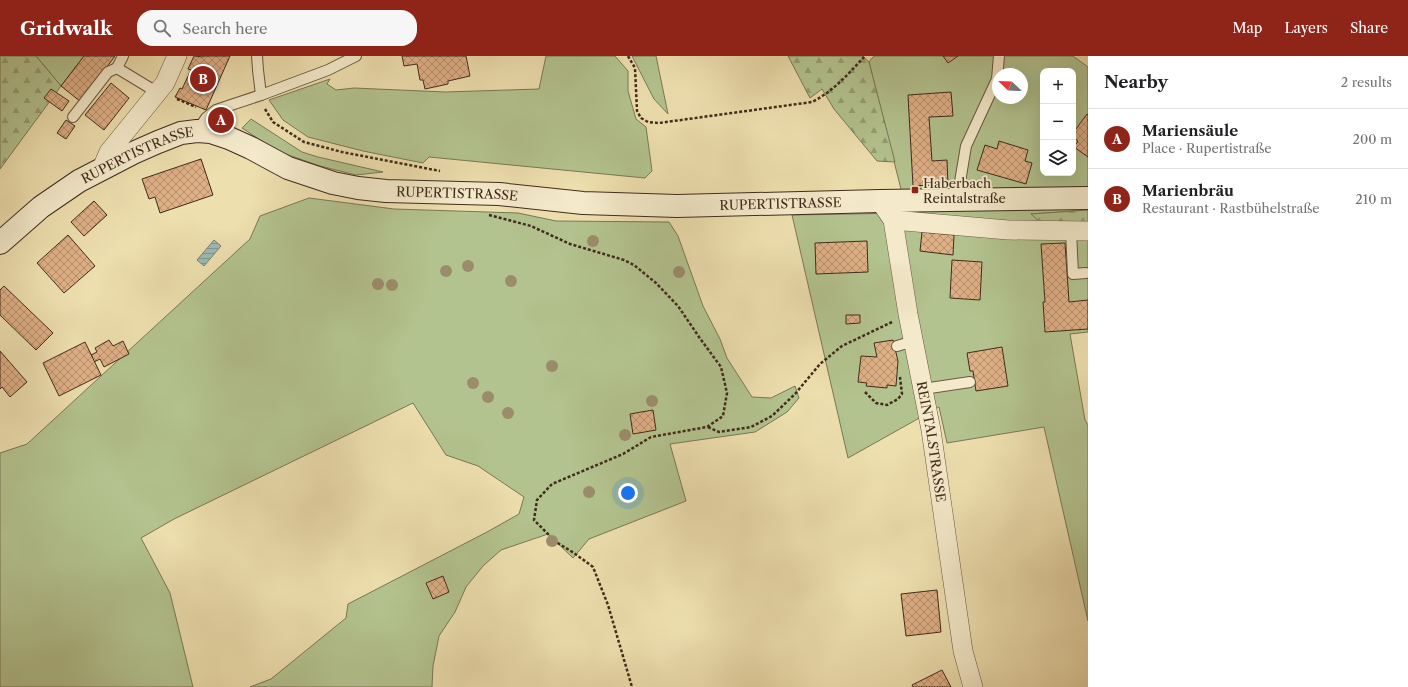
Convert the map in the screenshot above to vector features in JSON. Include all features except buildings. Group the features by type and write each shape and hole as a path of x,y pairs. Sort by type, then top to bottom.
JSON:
{"main road":[{"name":"RUPERTISTRASSE","path":"0,243 40,207 79,181 132,153 158,142 182,133 197,132 211,132 229,138 288,168 333,183 358,188 386,191 499,194 583,203 677,206 1088,198"}],"street":[{"path":"101,170 109,152 164,95 165,83 177,56"},
{"name":"REINTALSTRASSE","path":"880,201 893,220 908,314 905,344 923,389 931,430 963,651 973,687"},
{"path":"893,220 1008,230 1079,231"}],"lane":[{"path":"73,117 108,72 117,68 123,56"},
{"path":"257,56 261,95"},
{"path":"197,132 206,118 216,110 328,70 356,56"},
{"path":"957,200 966,146 997,79 999,56"},
{"path":"117,68 164,95"},
{"path":"1079,231 1073,274 1086,272"},
{"path":"923,389 970,382"}],"path":[{"path":"628,56 635,68 637,111 641,118 648,122 659,123 812,102 825,95 865,56"},
{"path":"164,95 190,105"},
{"path":"261,95 264,106 273,122 304,142 342,152 445,172"},
{"path":"485,214 531,226 570,244 624,260 634,265 661,288 678,306 721,366 727,393 723,416 707,427 651,437 623,454 552,484 537,500 534,520 556,542 574,553 592,567 608,605 632,687"},
{"path":"707,427 719,432 751,427 772,416 795,394 820,364 842,346 908,314"},
{"path":"865,392 876,403 888,405 898,399 902,394 900,361 905,344"}],"green space":[{"path":"0,56 36,56 61,86 0,169"},
{"path":"36,56 84,56 61,86"},
{"path":"546,56 615,56 628,71 628,91 636,119 646,127 652,171 645,178 429,157 423,163 363,151 308,137 283,120 269,100 330,79 327,84 336,90 354,88 445,92 539,89"},
{"path":"632,56 656,56 668,114 654,99"},
{"path":"788,56 862,56 869,62 895,162 877,161 834,109 822,89 810,98"},
{"path":"874,56 1073,56 1088,67 1088,210 1031,214 1088,222 1088,332 1070,334 1085,420 1088,425 1088,621 1044,427 947,443 939,407 848,458 792,215 907,213 869,62"},
{"path":"251,119 302,152 383,172 356,175 320,166 277,151 242,128"},
{"path":"309,198 394,209 518,213 556,221 669,222 678,236 703,306 720,339 727,358 752,397 771,398 795,386 799,398 787,412 755,432 670,444 686,501 589,539 573,558 548,534 501,550 483,566 466,587 455,612 439,636 433,666 432,687 250,687 271,679 346,618 348,604 519,514 524,497 478,466 446,455 413,403 174,519 141,538 170,593 193,687 0,687 0,453 27,444 250,239 260,216"},
{"path":"1088,210 1088,222 1041,223 1031,214"}],"water":[{"path":"214,240 221,246 204,266 197,260"}],"place":[{"name":"Marienbräu","path":"203,79"},
{"name":"Mariensäule","path":"221,120"},
{"name":"Haberbach Reintalstraße","path":"915,190"}]}
